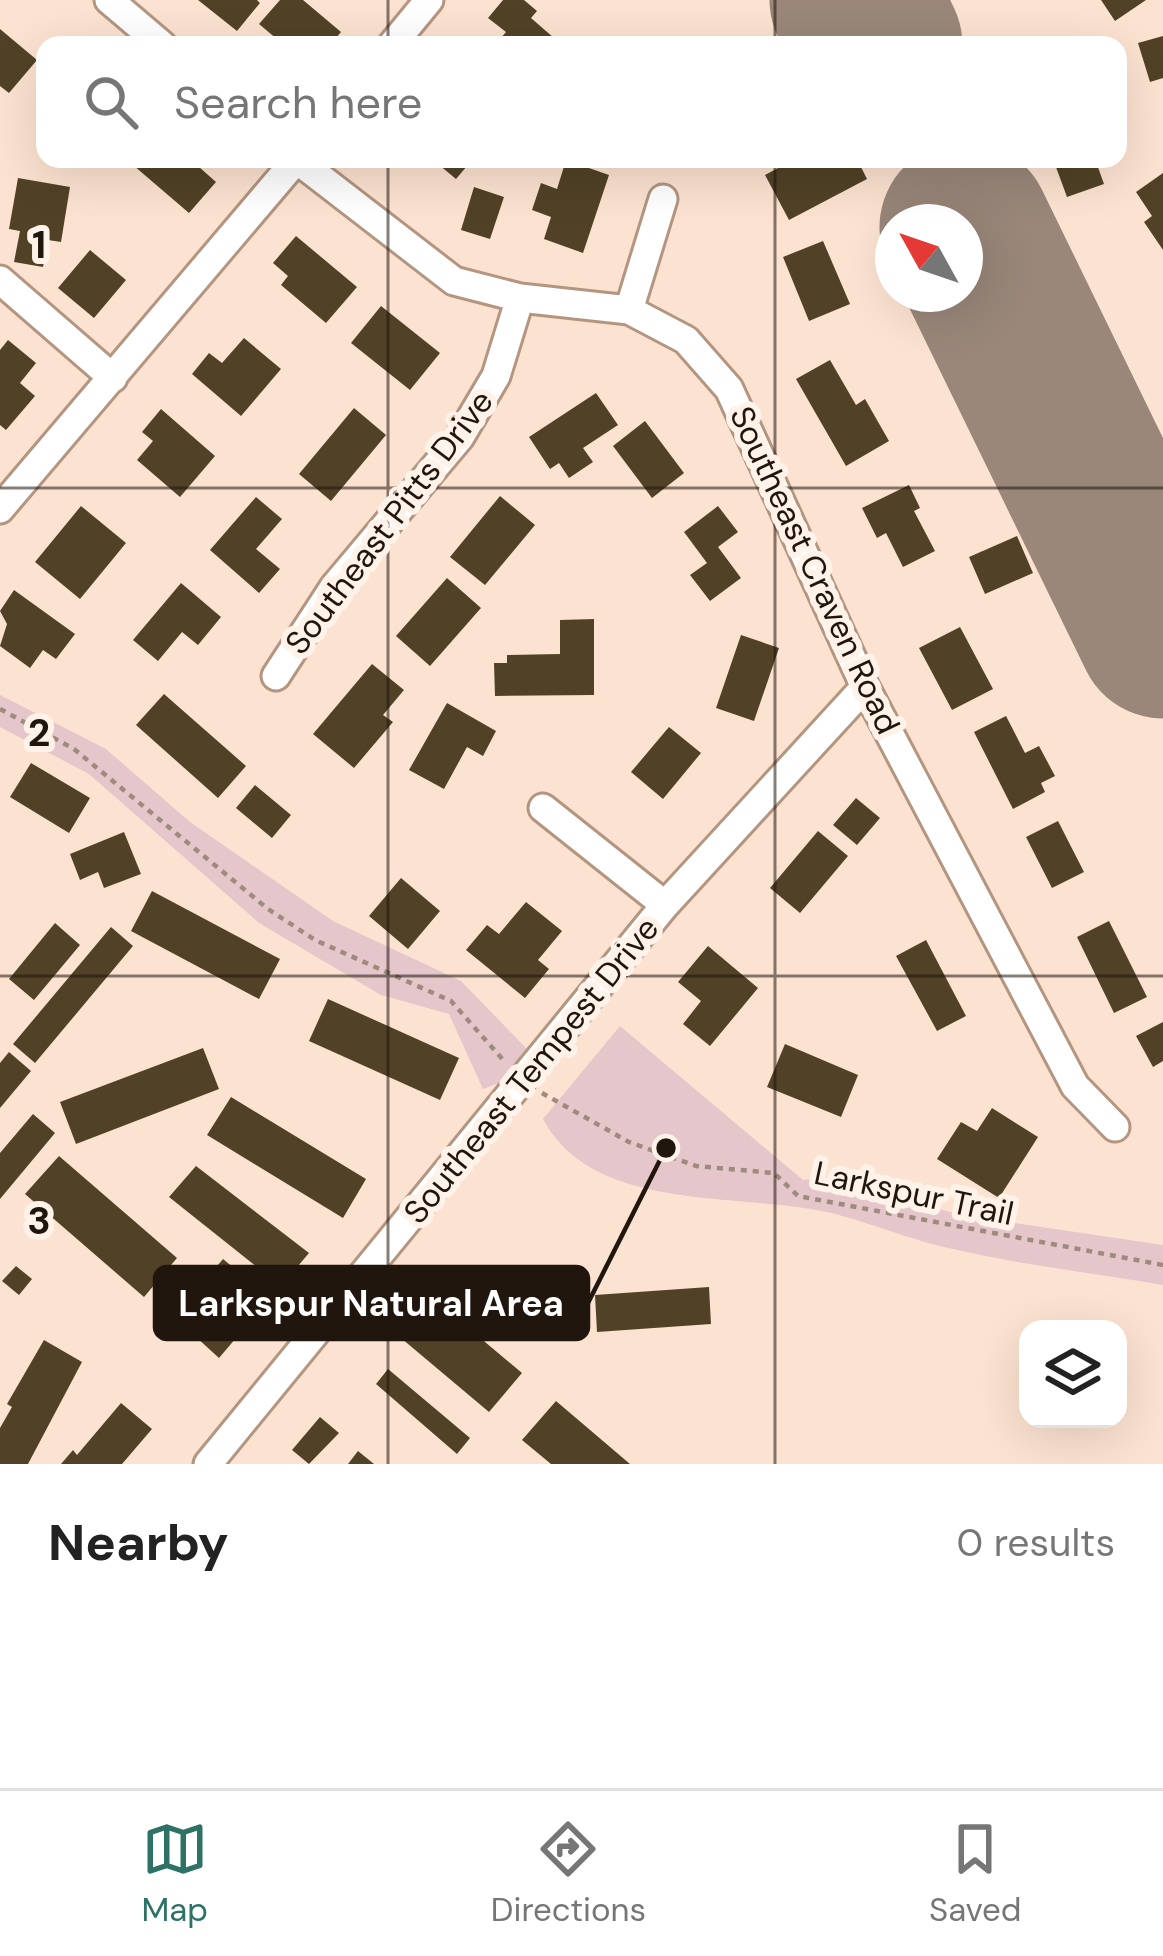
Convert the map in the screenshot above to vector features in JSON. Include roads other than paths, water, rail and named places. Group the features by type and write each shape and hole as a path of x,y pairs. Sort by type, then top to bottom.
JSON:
{"street":[{"path":"109,0 151,36"},
{"path":"399,36 429,0"},
{"path":"0,509 289,168"},
{"name":"Southeast Craven Road","path":"309,168 454,281 520,298 628,310 686,340 729,389 865,686 1075,1086 1115,1127"},
{"path":"628,310 663,199"},
{"path":"0,280 113,378"},
{"name":"Southeast Pitts Drive","path":"276,676 334,587 460,437 496,376 520,298"},
{"name":"Southeast Tempest Drive","path":"208,1464 665,905 865,686"},
{"path":"543,808 665,905"}],"place":[{"name":"Larkspur Natural Area","path":"666,1148"}]}
